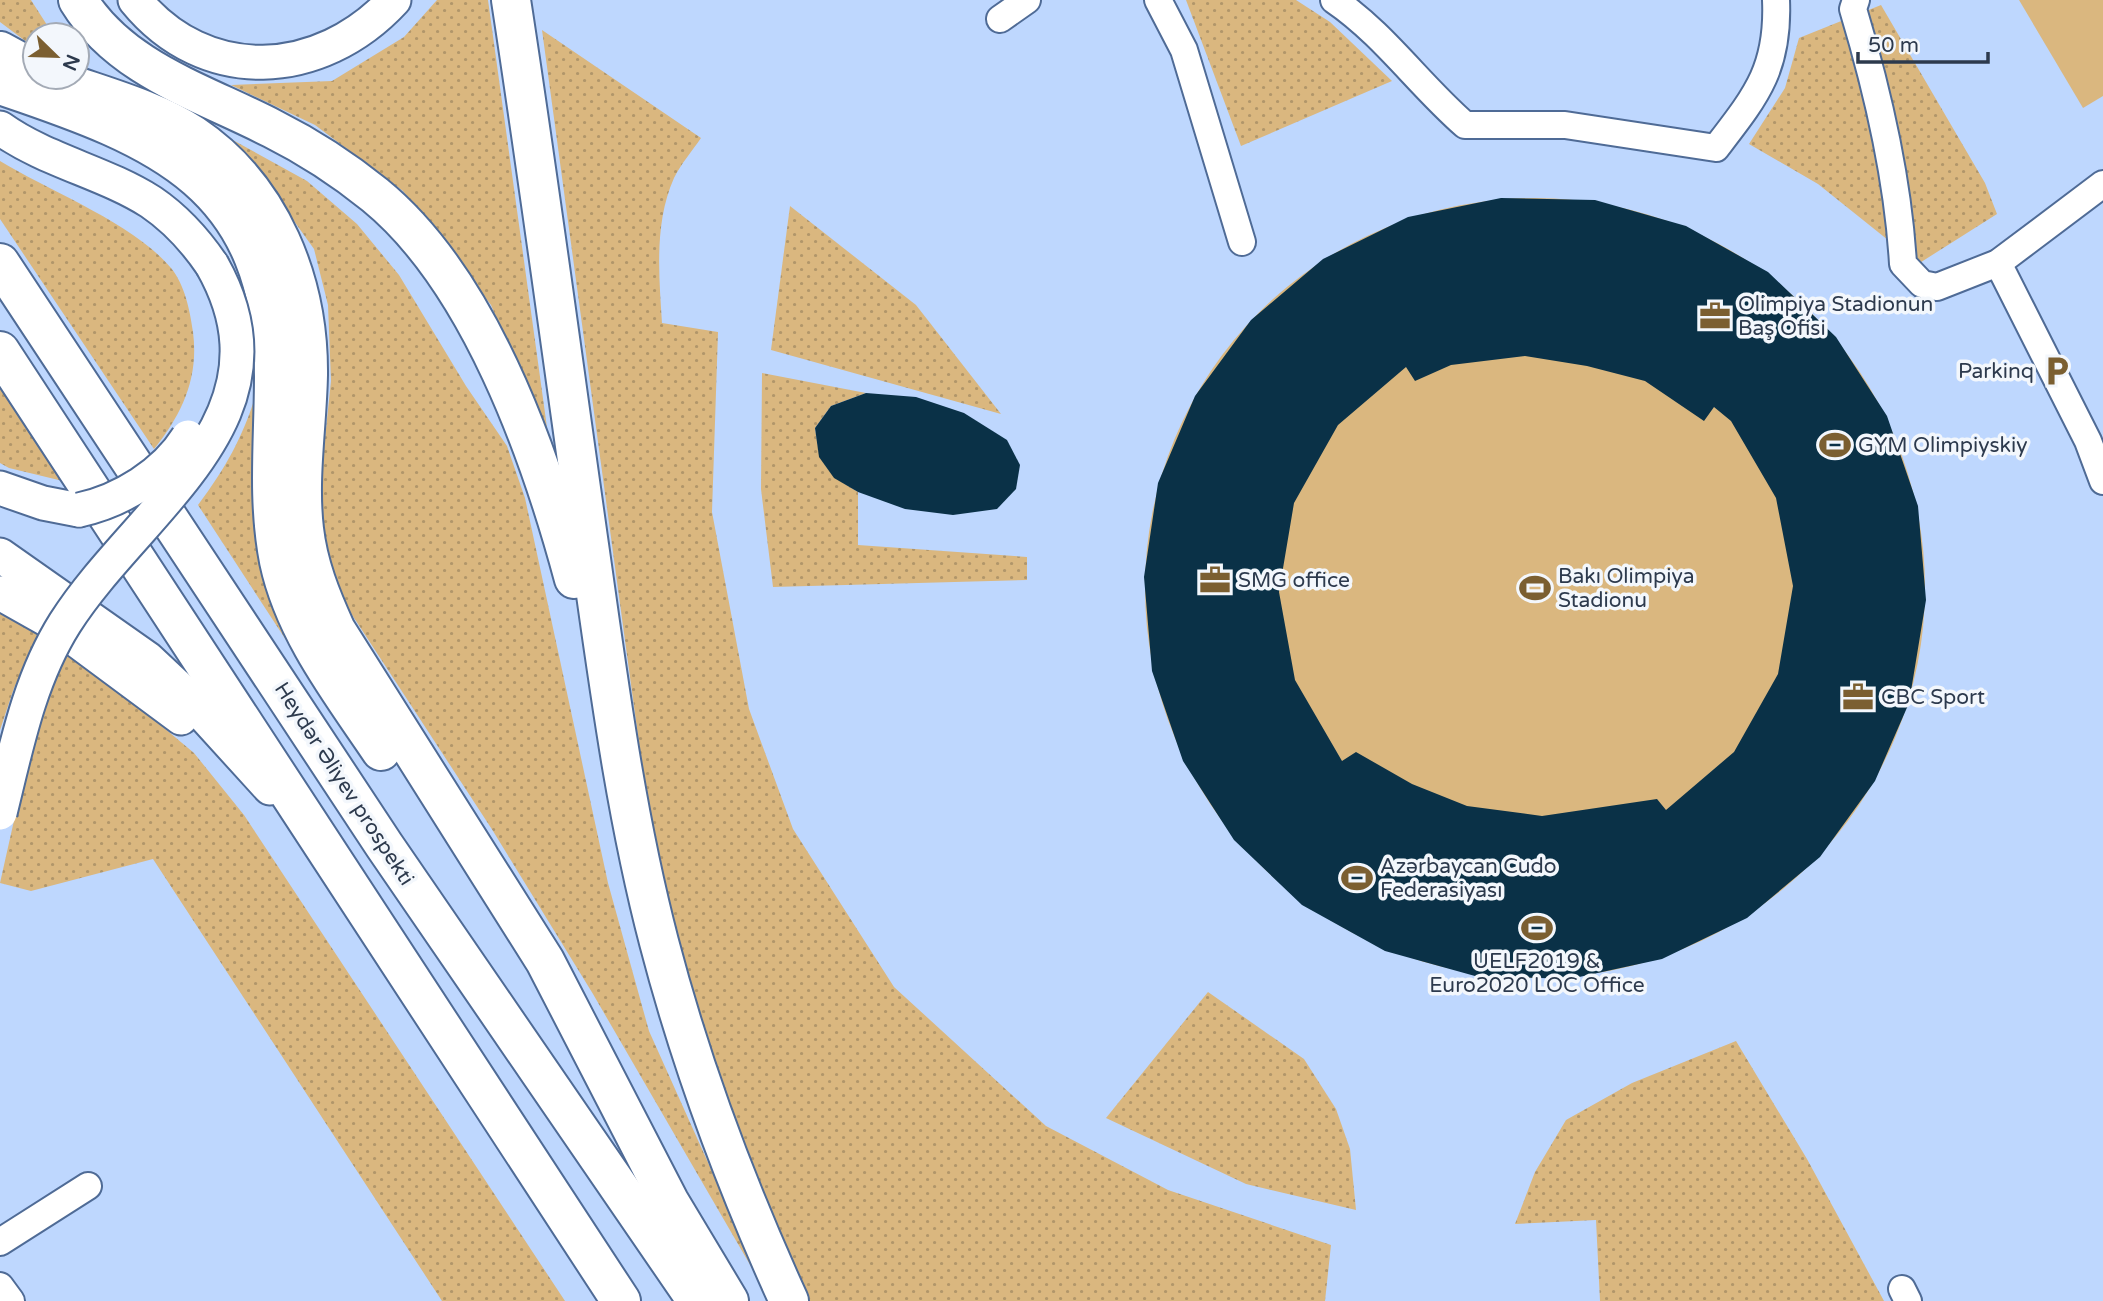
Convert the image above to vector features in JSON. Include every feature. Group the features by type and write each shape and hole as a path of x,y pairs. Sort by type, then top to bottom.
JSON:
{"highway":[{"path":"78,0 88,17 117,48 166,77 274,129 326,159 376,195 414,234 452,284 484,340 544,478 615,730"},
{"path":"511,0 615,730 638,852 676,1004 712,1113 750,1214 789,1301"},
{"path":"0,51 21,63"},
{"path":"0,85 82,114 161,151 214,192 249,243 263,277 274,349 271,499 274,531 289,598 330,675 531,976 729,1301"},
{"path":"89,91 142,110 194,136 220,156 261,204 292,268 305,323 308,376 302,493 304,529 310,567 322,600 336,630 545,961 669,1201"},
{"name":"Heydər Əliyev prospekti","path":"0,263 384,845 541,1078 697,1301"},
{"path":"0,351 621,1301"}],"main road":[{"path":"135,0 149,18 180,42 218,58 265,63 313,55 349,37 394,0"},
{"path":"0,128 69,165 151,202 187,232 212,265 232,306 239,347 238,369 224,415 202,453 85,594 52,645 23,721 0,813"},
{"path":"0,505 37,512 79,510 114,498 160,470 182,447 202,415 215,387 224,349 224,320 212,265"},
{"path":"0,488 43,503 79,510"},
{"path":"0,555 131,647 178,688 260,776 349,885"},
{"path":"1,593 31,608 93,651 185,721 219,750 349,885"}],"street":[{"path":"1000,19 1027,0"},
{"path":"1158,0 1184,50 1242,242"},
{"path":"1334,0 1357,16 1431,96 1465,125 1564,125 1716,148 1761,89 1777,32 1776,0"},
{"path":"1856,0 1853,9 1873,74 1890,160 1903,264 1922,284 1937,288 1998,263 2103,184"},
{"path":"1998,263 2088,441 2103,481"},
{"path":"0,1242 88,1186"},
{"path":"0,1286 11,1301"}],"shaded area":[{"path":"0,0 31,0 44,21 21,21 21,38 0,22"},
{"path":"437,0 488,0 549,442 491,305 403,191 315,125 231,85 332,81 404,37"},
{"path":"1186,0 1296,0 1330,22 1392,81 1241,146"},
{"path":"2019,0 2103,0 2103,96 2083,108"},
{"path":"1881,5 1985,183 1997,214 1918,264 1818,184 1749,144 1785,88 1799,38"},
{"path":"542,30 701,138 674,178 663,213 659,249 662,323 718,332 712,512 749,709 793,829 894,987 1046,1126 1168,1190 1331,1245 1325,1301 810,1301 794,1269 719,1079 655,861"},
{"path":"220,133 307,181 357,224 399,275 466,386 507,446 525,498 608,883 649,1031 767,1294 593,994 493,831 343,601 323,541 323,457 331,381 328,305 314,249 256,168"},
{"path":"0,161 90,209 135,237 171,268 180,282 192,324 194,349 191,380 180,409 154,449 0,219"},
{"name":"Bakı Olimpiya Stadionu","path":"1535,198 1611,205 1684,228 1719,244 1752,264 1811,312 1859,371 1879,404 1895,439 1918,512 1925,588 1918,664 1895,737 1879,772 1859,805 1811,864 1752,912 1719,932 1684,948 1611,971 1535,978 1459,971 1386,948 1351,932 1318,912 1259,864 1211,805 1191,772 1175,737 1152,664 1145,588 1152,512 1175,439 1191,404 1211,371 1259,312 1318,264 1351,244 1386,228 1459,205"},
{"path":"790,206 916,305 1001,414 771,350"},
{"path":"762,373 866,393 831,406 815,428 819,451 826,467 858,492 858,545 1027,557 1027,580 773,587 761,489"},
{"path":"0,381 71,483 9,468 0,463"},
{"path":"256,394 329,706 198,505 232,452"},
{"path":"0,611 40,630 14,688 0,730"},
{"path":"64,652 127,697 194,753 244,815 565,1301 442,1301 153,859 31,891 0,883 39,709"},
{"path":"1208,992 1304,1059 1336,1109 1350,1149 1356,1210 1246,1184 1106,1118"},
{"path":"1736,1041 1807,1159 1884,1301 1600,1301 1596,1220 1515,1224 1535,1172 1566,1120 1632,1083"}],"building":[{"name":"Bakı Olimpiya Stadionu","path":"1501,198 1595,200 1686,226 1768,272 1836,337 1887,416 1918,506 1926,600 1909,703 1875,781 1820,857 1747,918 1662,959 1570,979 1475,976 1385,951 1302,905 1234,840 1183,761 1152,671 1144,577 1158,483 1195,396 1251,320 1323,259 1408,217","holes":["1525,356 1587,366 1645,381 1704,421 1714,407 1731,421 1776,498 1793,586 1778,674 1734,752 1666,810 1657,799 1542,816 1467,806 1412,784 1356,752 1342,761 1295,680 1279,592 1294,503 1338,425 1406,367 1415,381 1451,365"]},
{"path":"866,393 916,397 964,413 1007,440 1020,465 1016,489 997,509 953,515 905,509 858,492 834,478 819,457 815,428 831,406"}],"place":[{"name":"Olimpiya Stadionun Baş Ofisi","path":"1715,316"},
{"name":"Parkinq","path":"2057,371"},
{"name":"GYM Olimpiyskiy","path":"1835,445"},
{"name":"SMG office","path":"1215,580"},
{"name":"Bakı Olimpiya Stadionu","path":"1535,588"},
{"name":"CBC Sport","path":"1858,697"},
{"name":"Azərbaycan Cudo Federasiyası","path":"1357,878"},
{"name":"UELF2019 & Euro2020 LOC Office","path":"1537,928"}]}
